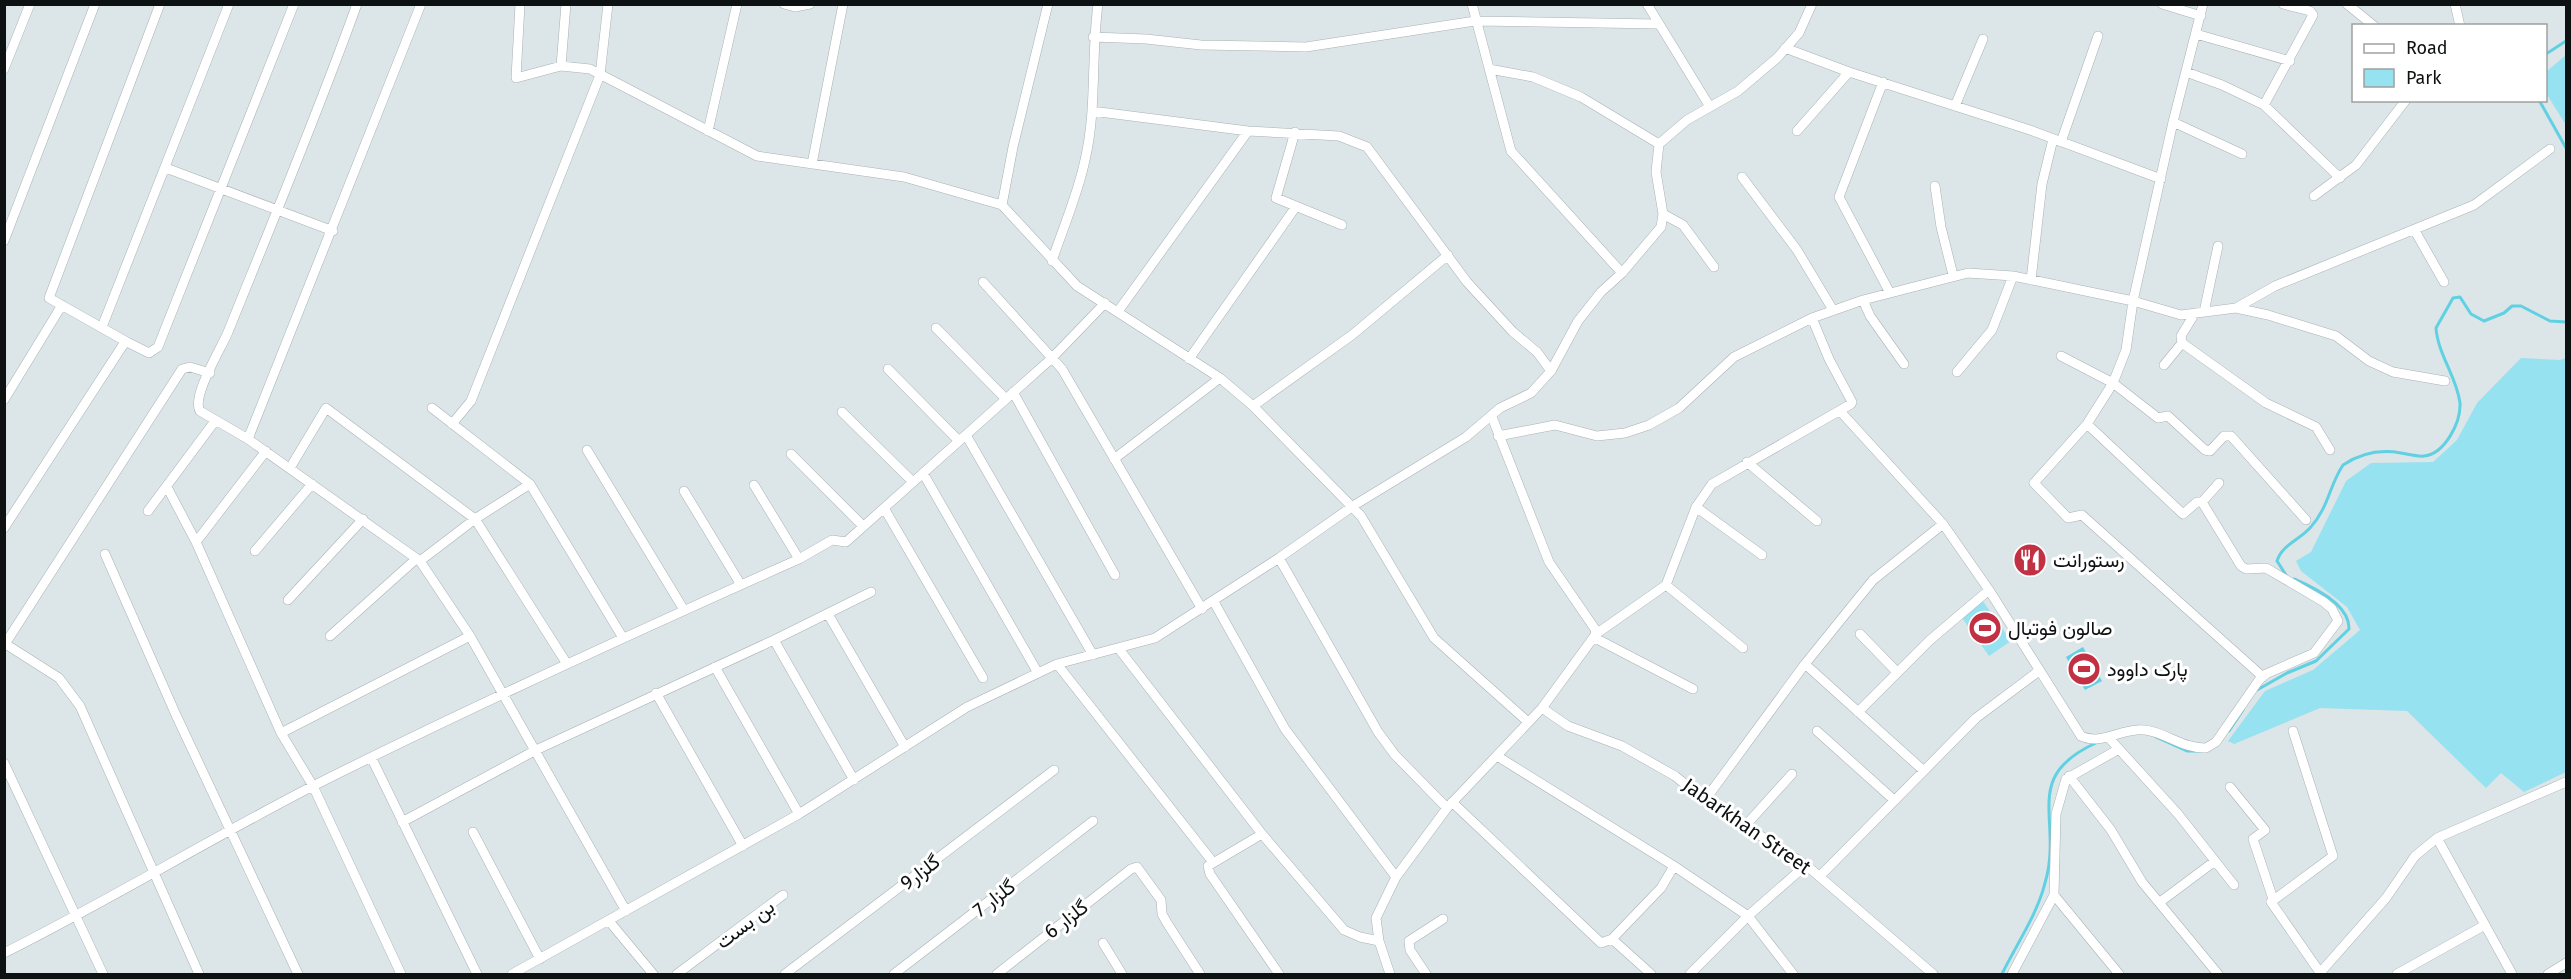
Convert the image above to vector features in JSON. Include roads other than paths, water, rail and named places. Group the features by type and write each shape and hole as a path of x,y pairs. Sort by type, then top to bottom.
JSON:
{"street":[{"path":"4,69 30,4"},
{"path":"4,241 95,4"},
{"path":"160,4 49,298 149,353 158,347 294,4"},
{"path":"102,327 229,4"},
{"path":"357,4 277,210 210,373 198,395 196,405 200,411 266,451 418,560 470,636 626,911"},
{"path":"248,439 333,231 421,4"},
{"path":"520,4 516,78 561,66 590,69 664,105 757,156 904,177 1002,206 1077,286 1119,310 1220,378 1253,406 1361,516 1434,638 1528,722"},
{"path":"561,66 566,4"},
{"path":"452,424 471,401 600,75 608,4"},
{"path":"708,131 737,4"},
{"path":"784,4 795,7 810,4"},
{"path":"812,164 843,4"},
{"path":"1002,206 1013,147 1048,4"},
{"path":"1052,261 1085,161 1092,111 1093,38 1098,4"},
{"path":"1472,4 1511,151 1622,273"},
{"path":"1647,4 1710,107"},
{"path":"512,975 799,814 967,707 1057,664 1155,638 1214,602 1353,506 1466,437 1500,408 1532,393 1551,371 1578,321 1601,292 1622,273 1661,227 1663,214 1656,172 1659,144 1688,120 1738,91 1777,58 1799,33 1812,4"},
{"path":"2162,4 2201,16"},
{"path":"2203,4 2173,122 2133,301 2126,350 2113,382 2086,424 2034,483 2068,518 2082,515 2263,677"},
{"path":"2264,105 2313,19 2311,8 2283,4"},
{"path":"2347,4 2372,24"},
{"path":"2455,4 2460,24"},
{"path":"1093,38 1146,39 1201,45 1306,47 1475,21 1658,24"},
{"path":"2196,34 2290,61"},
{"path":"2031,280 2042,184 2098,36"},
{"path":"1955,106 1983,39"},
{"path":"1785,48 1849,72 2057,140 2161,179"},
{"path":"1489,69 1533,77 1571,93 1659,144"},
{"path":"1797,130 1849,72"},
{"path":"2186,72 2222,85 2264,105 2340,178"},
{"path":"1883,82 1839,197 1890,293"},
{"path":"2314,196 2356,165 2404,102"},
{"path":"1092,111 1248,131 1338,136 1367,147 1467,282 1513,332 1537,352 1551,371"},
{"path":"2173,122 2242,154"},
{"path":"1119,310 1248,131"},
{"path":"1295,132 1276,198 1295,208 1342,225"},
{"path":"2236,308 2275,286 2415,231 2474,205 2550,149"},
{"path":"166,168 333,231"},
{"path":"1742,177 1797,250 1833,310"},
{"path":"1935,186 1941,227 1953,275"},
{"path":"1189,359 1295,208"},
{"path":"1663,214 1683,225 1714,267"},
{"path":"2415,231 2444,282"},
{"path":"2218,246 2199,313 2181,336 2182,343 2266,402 2316,427 2330,450"},
{"path":"1253,406 1353,335 1448,255"},
{"path":"1498,436 1555,425 1597,436 1625,433 1649,425 1679,408 1734,357 1812,318 1863,300 1968,273 2013,276 2133,301 2181,315 2236,308 2268,315 2336,336 2369,361 2394,372 2445,381"},
{"path":"1957,372 1992,330 2013,276"},
{"path":"983,282 1062,369 1202,609"},
{"path":"1863,300 1870,316 1904,364"},
{"path":"4,953 75,917 313,786 503,693 799,559 832,540 846,542 1052,358 1105,303"},
{"path":"4,400 62,305"},
{"path":"1390,975 1379,941 1376,918 1396,877 1449,805 1542,708 1595,636 1666,585 1696,507 1712,484 1852,402 1829,359 1812,318"},
{"path":"936,328 1009,396 1115,574"},
{"path":"4,528 127,342"},
{"path":"2164,365 2182,343"},
{"path":"2061,356 2113,382 2158,418 2168,416 2205,450 2210,451 2224,436 2231,436 2306,520"},
{"path":"199,975 80,705 59,678 5,643 182,369 190,367 210,373"},
{"path":"888,369 962,438 1093,655"},
{"path":"1114,459 1220,378"},
{"path":"290,468 326,408 475,519 567,664"},
{"path":"432,408 530,484 623,638"},
{"path":"1840,411 1943,524 1989,590 2081,736 2089,740 2137,730 2151,731 2181,745 2206,748 2216,742 2263,677 2313,653 2338,621 2325,602 2266,568 2246,569 2241,566 2202,502"},
{"path":"842,412 913,482"},
{"path":"1492,417 1549,562 1595,629 1595,636"},
{"path":"148,512 215,421"},
{"path":"2086,424 2183,514 2196,502 2202,502 2219,483"},
{"path":"586,450 684,610"},
{"path":"196,542 266,451"},
{"path":"791,454 863,526"},
{"path":"1747,462 1817,521"},
{"path":"923,473 1038,673"},
{"path":"255,551 312,484"},
{"path":"330,636 418,560 475,519 530,484"},
{"path":"754,485 799,559"},
{"path":"167,487 196,542 281,733 313,786 401,975"},
{"path":"684,491 741,585"},
{"path":"1696,507 1762,555"},
{"path":"884,508 983,678"},
{"path":"288,600 363,519"},
{"path":"1705,800 1805,664 1880,572 1943,524"},
{"path":"105,554 176,715 298,975"},
{"path":"1279,558 1378,732 1395,755 1601,944 1612,939 1661,888 1674,866"},
{"path":"1666,585 1743,648"},
{"path":"1857,712 1896,671 1989,590"},
{"path":"402,822 536,750 774,640 871,591"},
{"path":"1214,602 1285,729 1396,877"},
{"path":"828,614 905,747"},
{"path":"1860,634 1896,671"},
{"path":"281,733 470,636"},
{"path":"1595,636 1693,689"},
{"path":"774,640 854,780"},
{"path":"1119,649 1262,834 1344,930 1360,937 1379,941"},
{"path":"1057,664 1212,861"},
{"path":"1805,664 1924,771"},
{"path":"715,667 799,814"},
{"path":"1820,876 1976,718 2038,671"},
{"path":"656,693 743,846"},
{"name":"Jabarkhan Street","path":"1542,708 1568,726 1630,751 1675,776 1705,800 1806,865 1933,975"},
{"path":"2274,899 2334,856 2293,730"},
{"path":"1817,731 1894,800"},
{"path":"2108,737 2178,814 2234,885"},
{"path":"2012,975 2054,895 2056,814 2069,776 2119,748"},
{"path":"1497,756 1674,866 1748,916 1792,975"},
{"path":"372,759 477,975"},
{"path":"4,762 103,975"},
{"name":"گلزار9","path":"785,975 1054,770"},
{"path":"1746,825 1792,774"},
{"path":"2069,776 2111,830 2142,882 2218,975"},
{"path":"2230,787 2265,830 2253,838 2274,899 2273,906 2320,974 2386,898 2415,856 2437,838 2566,782"},
{"name":"گلزار 7","path":"894,975 1093,821"},
{"path":"473,832 540,959"},
{"path":"1262,834 1212,861 1208,866 1210,874 1279,975"},
{"path":"2437,838 2512,975"},
{"path":"2160,902 2215,861"},
{"path":"1689,975 1748,916 1806,865"},
{"name":"گلزار 6","path":"997,975 1079,908 1131,869 1137,867 1161,900 1162,914 1200,975"},
{"name":"بن بست","path":"677,975 783,895"},
{"path":"2054,895 2119,975"},
{"path":"1426,975 1410,950 1409,941 1443,919"},
{"path":"609,921 652,975"},
{"path":"2397,975 2485,925"},
{"path":"1612,939 1651,975"},
{"path":"1103,943 1122,975"},
{"path":"2548,975 2566,963"}],"waterway":[{"path":"2547,53 2566,41"},
{"path":"2540,102 2566,148"},
{"path":"2286,575 2277,561 2279,555 2306,532 2316,520 2343,465 2363,455 2378,452 2415,456 2432,454 2439,450 2455,428 2460,403 2437,338 2436,328 2453,298 2460,297 2471,314 2484,321 2504,313 2512,306 2521,306 2550,321 2566,322"},
{"path":"2257,690 2287,673 2316,661 2349,629 2348,620 2337,604 2320,592 2294,579"},
{"path":"2229,731 2243,710"},
{"path":"2156,737 2187,751 2205,751"},
{"path":"2002,974 2032,918 2045,883 2049,860 2049,802 2052,785 2059,770 2074,755 2098,742"}],"place":[{"name":"رستورانت","path":"2030,560"},
{"name":"صالون فوتبال","path":"1985,628"},
{"name":"پارک داوود","path":"2084,669"}]}
